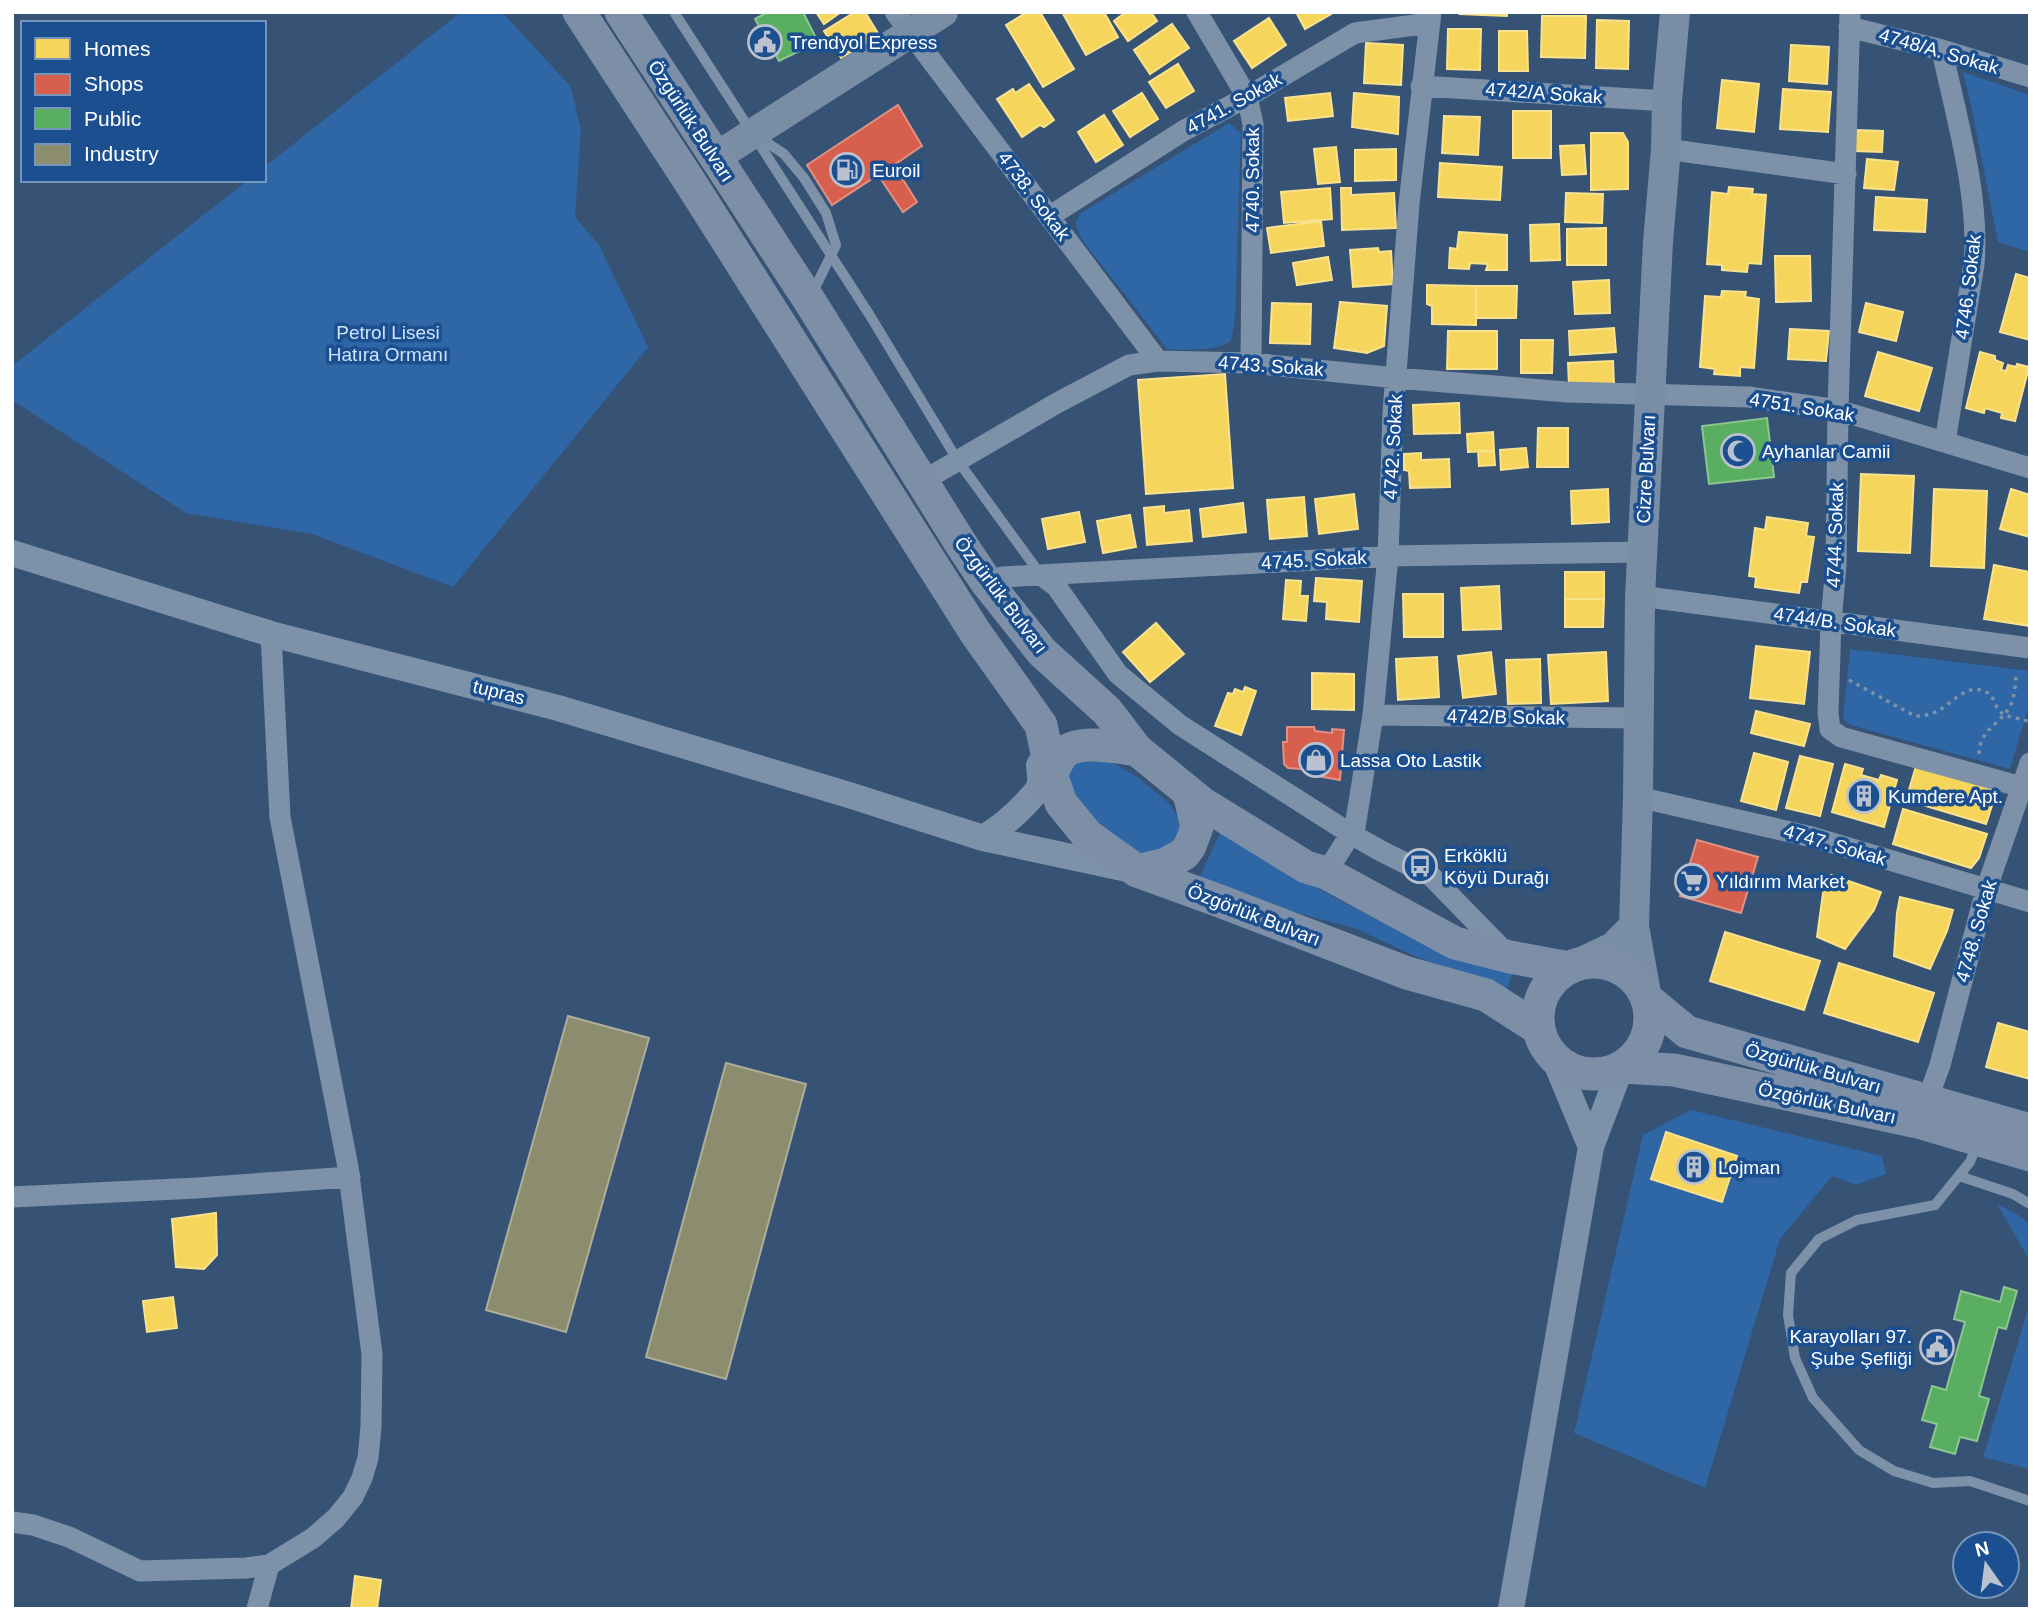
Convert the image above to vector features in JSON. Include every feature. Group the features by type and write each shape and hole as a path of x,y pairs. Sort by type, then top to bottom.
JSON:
{"main road":[{"name":"Özgürlük Bulvarı","path":"579,12 975,632 1041,725"},
{"name":"Özgürlük Bulvarı","path":"621,12 809,300 987,583 1042,652 1107,712 1137,750 1202,803 1306,867 1326,873 1455,943 1569,968"},
{"path":"716,159 754,134 903,23 943,12"},
{"name":"Cizre Bulvarı","path":"1647,999 1634,926 1640,596 1658,242 1675,12"},
{"name":"Özgörlük Bulvarı","path":"1041,725 1047,781 1061,803 1087,835 1137,871 1407,973 1486,995 1539,1029"},
{"path":"1047,781 1062,755 1074,746 1114,746 1137,750"},
{"path":"1137,871 1166,864 1184,854 1190,846 1197,827 1189,793"},
{"path":"1569,968 1587,962 1606,964 1623,971 1638,983 1647,999 1650,1015 1643,1045 1633,1058 1621,1067 1604,1073 1586,1074 1569,1068 1554,1058 1544,1045 1538,1014 1547,987 1556,976 1569,968 1613,947 1634,926"},
{"name":"Özgürlük Bulvarı","path":"1647,999 1687,1032 2030,1130"},
{"name":"Özgörlük Bulvarı","path":"1621,1067 1674,1070 1918,1122 2030,1155"}],"street":[{"name":"4740. Sokak","path":"1197,12 1247,97 1253,124 1251,363"},
{"name":"4741. Sokak","path":"1050,216 1183,131 1247,97 1354,33 1430,18"},
{"name":"4742. Sokak","path":"1326,873 1355,827 1373,715 1388,556 1393,413 1409,204 1430,18"},
{"name":"4748/A. Sokak","path":"1849,20 2030,77"},
{"name":"4744. Sokak","path":"1849,20 1836,565 1831,622 1828,723 1830,729 1841,737 2022,787"},
{"name":"4738. Sokak","path":"903,23 1158,361"},
{"name":"4746. Sokak","path":"1942,50 1969,180 1976,242 1975,264 1945,442"},
{"name":"4742/A Sokak","path":"1422,86 1667,101"},
{"path":"1666,149 1846,174"},
{"name":"4743. Sokak","path":"921,482 1057,402 1129,365 1158,361 1251,363 1567,392 1650,394"},
{"name":"4751. Sokak","path":"1650,394 1749,397 1839,410 2030,468"},
{"name":"4745. Sokak","path":"987,583 1002,577 1388,556 1643,552"},
{"name":"tupras","path":"12,553 271,634 558,708 983,838 1137,871"},
{"path":"1041,575 1056,586 1118,674 1180,725 1351,834 1430,876 1510,957"},
{"name":"4744/B. Sokak","path":"1640,596 2030,648"},
{"path":"12,1522 33,1525 69,1537 140,1571 268,1565 313,1538 336,1518 353,1497 368,1458 372,1354 350,1177 281,828 271,634"},
{"name":"4742/B Sokak","path":"1373,715 1639,718"},
{"name":"4748. Sokak","path":"1927,1101 1940,1065 1986,890 2030,763"},
{"path":"983,838 998,830 1023,808 1047,781"},
{"name":"4747. Sokak","path":"1638,797 1812,836 2030,902"},
{"path":"1554,1058 1591,1147"},
{"path":"1511,1609 1591,1147 1621,1067"},
{"path":"12,1197 350,1177"},
{"path":"257,1609 268,1565"}],"lane":[{"path":"674,12 869,314 958,461 1041,575"},
{"path":"754,134 785,153 826,213 836,245 809,300"},
{"path":"1979,1140 1970,1162 1935,1205 1857,1220 1819,1239 1791,1273 1788,1315 1795,1358 1813,1398 1859,1450 1894,1471 1933,1483 1969,1481 2030,1501"},
{"path":"1959,1176 2013,1194 2030,1204"}],"path":[{"path":"1829,669 1914,716 1927,716 1965,691 1976,690 1986,691 1993,696 1997,708 2003,714 2030,722"},
{"path":"1983,776 1980,742 2009,708 2015,693 2016,675"}],"green space":[{"name":"Petrol Lisesi Hatıra Ormanı","path":"461,12 502,12 571,87 581,130 575,217 599,245 648,347 453,587 312,534 186,513 12,400 12,366 245,182 266,182 266,165"},
{"path":"1963,72 2030,95 2030,252 1998,242"},
{"path":"1229,123 1241,133 1235,319 1231,341 1209,348 1168,350 1082,240 1075,223 1081,213"},
{"path":"1850,649 2030,671 2030,702 2010,769 1850,725 1843,718"},
{"path":"1105,758 1139,778 1169,803 1182,823 1170,851 1139,855 1098,825 1080,807 1069,782 1076,759"},
{"path":"1221,831 1343,902 1416,938 1513,972 1506,992 1417,957 1354,928 1297,913 1198,880"},
{"path":"1691,1110 1882,1156 1886,1174 1856,1185 1832,1176 1780,1239 1705,1488 1574,1433 1643,1135"},
{"path":"1997,1204 2030,1224 2030,1261"},
{"path":"2030,1303 2030,1469 1983,1457"}],"building: Homes":[{"path":"816,12 841,12 824,24"},
{"path":"855,12 865,12 879,35 841,58 824,31"},
{"path":"1027,12 1040,12 1074,69 1043,87 1006,25"},
{"path":"1062,12 1104,12 1118,37 1086,55"},
{"path":"1126,12 1151,12 1157,21 1128,41 1114,21"},
{"path":"1296,12 1330,12 1331,14 1305,29"},
{"path":"1507,12 1507,16 1460,14"},
{"path":"1542,16 1586,16 1585,58 1541,57"},
{"path":"1269,18 1286,45 1252,68 1234,41"},
{"path":"1597,20 1629,21 1628,69 1596,68"},
{"path":"1172,24 1189,48 1150,74 1134,50"},
{"path":"1448,29 1481,29 1480,70 1447,69"},
{"path":"1499,31 1527,31 1528,71 1499,71"},
{"path":"1366,43 1403,45 1401,85 1364,83"},
{"path":"1791,45 1829,47 1827,84 1789,81"},
{"path":"1178,64 1194,91 1166,108 1149,82"},
{"path":"1722,80 1759,84 1754,132 1717,128"},
{"path":"1029,84 1054,120 1044,127 1040,125 1022,137 997,99 1013,89 1015,93"},
{"path":"1783,89 1831,92 1828,132 1780,129"},
{"path":"1142,93 1158,119 1130,137 1113,111"},
{"path":"1330,93 1333,116 1288,121 1285,98"},
{"path":"1354,93 1399,97 1398,134 1352,127"},
{"path":"1513,111 1551,111 1551,158 1513,158"},
{"path":"1104,115 1123,145 1096,162 1078,132"},
{"path":"1444,116 1480,117 1478,155 1442,153"},
{"path":"1855,130 1883,131 1882,152 1854,151"},
{"path":"1591,133 1623,133 1628,142 1628,189 1591,190"},
{"path":"1584,145 1586,174 1562,175 1560,146"},
{"path":"1336,147 1340,182 1318,184 1314,149"},
{"path":"1396,149 1396,180 1355,181 1355,150"},
{"path":"1867,159 1898,162 1894,190 1864,188"},
{"path":"1440,163 1502,167 1500,200 1438,197"},
{"path":"1729,187 1753,189 1752,194 1766,195 1761,264 1748,263 1747,272 1722,270 1722,265 1707,264 1712,192 1728,194"},
{"path":"1330,188 1332,219 1284,223 1281,192"},
{"path":"1341,188 1351,188 1351,195 1394,193 1396,228 1342,230"},
{"path":"1566,193 1603,194 1602,223 1565,222"},
{"path":"1876,197 1927,200 1925,232 1874,230"},
{"path":"1321,221 1324,246 1271,253 1267,228"},
{"path":"1559,224 1560,260 1531,261 1530,225"},
{"path":"1606,228 1606,265 1567,265 1567,229"},
{"path":"1459,232 1507,235 1507,270 1486,270 1488,264 1470,263 1469,269 1449,268 1450,248 1457,249"},
{"path":"1378,248 1379,252 1391,251 1393,284 1353,287 1350,250"},
{"path":"1775,256 1810,256 1811,301 1776,302"},
{"path":"1328,257 1332,280 1297,285 1293,263"},
{"path":"2016,274 2030,278 2030,340 2000,332"},
{"path":"1609,280 1610,313 1575,314 1573,282"},
{"path":"1427,285 1476,286 1476,325 1432,324 1432,306 1427,304"},
{"path":"1476,286 1517,286 1516,318 1476,318"},
{"path":"1722,291 1746,292 1745,297 1759,299 1754,368 1740,367 1740,376 1714,374 1715,369 1700,367 1705,296 1721,297"},
{"path":"1340,302 1387,306 1384,346 1367,353 1334,348"},
{"path":"1272,303 1311,304 1310,344 1270,343"},
{"path":"1866,303 1903,312 1896,341 1859,332"},
{"path":"1614,328 1616,352 1570,355 1569,331"},
{"path":"1790,329 1829,331 1826,361 1788,359"},
{"path":"1448,331 1497,331 1497,369 1447,369"},
{"path":"1521,340 1553,340 1552,373 1521,373"},
{"path":"1878,352 1932,368 1919,411 1865,396"},
{"path":"1980,352 1995,356 1995,360 2003,363 2001,370 2006,371 2008,365 2016,367 2017,364 2029,367 2015,421 2001,418 2002,413 1985,408 1984,413 1966,408"},
{"path":"1613,361 1614,384 1569,386 1568,363"},
{"path":"1225,374 1233,488 1146,494 1138,380"},
{"path":"1459,403 1460,433 1414,434 1413,405"},
{"path":"1538,428 1568,428 1568,467 1537,467"},
{"path":"1493,432 1494,451 1468,452 1467,434"},
{"path":"1526,448 1528,467 1501,470 1500,450"},
{"path":"1478,451 1494,451 1495,465 1479,466"},
{"path":"1421,453 1421,460 1449,459 1450,487 1410,488 1409,471 1404,470 1404,454"},
{"path":"1861,474 1914,476 1910,553 1858,551"},
{"path":"1608,489 1609,522 1572,524 1571,491"},
{"path":"1934,489 1987,491 1984,568 1931,566"},
{"path":"2011,489 2030,495 2030,537 2000,529"},
{"path":"1354,494 1358,529 1319,534 1315,499"},
{"path":"1304,497 1307,536 1270,539 1267,500"},
{"path":"1243,503 1246,532 1203,537 1200,509"},
{"path":"1164,506 1164,513 1189,510 1192,541 1147,545 1144,508"},
{"path":"1079,512 1085,542 1048,549 1042,519"},
{"path":"1130,515 1136,547 1103,553 1097,521"},
{"path":"1767,517 1808,523 1806,536 1814,537 1807,582 1801,582 1799,593 1755,587 1756,577 1749,576 1755,528 1765,530"},
{"path":"1994,565 2030,572 2030,626 1984,619"},
{"path":"1565,572 1604,572 1604,599 1565,599"},
{"path":"1316,578 1362,581 1359,622 1326,619 1327,602 1314,601"},
{"path":"1286,580 1301,581 1300,596 1308,596 1306,621 1283,619"},
{"path":"1499,586 1501,629 1463,630 1461,588"},
{"path":"1403,594 1443,594 1443,637 1404,637"},
{"path":"1565,599 1604,599 1603,627 1565,627"},
{"path":"1156,623 1184,654 1150,682 1123,652"},
{"path":"1756,646 1810,652 1804,704 1750,698"},
{"path":"1491,652 1496,694 1463,698 1458,656"},
{"path":"1606,652 1608,701 1551,704 1548,655"},
{"path":"1437,657 1439,697 1398,700 1396,659"},
{"path":"1540,659 1541,703 1508,704 1506,660"},
{"path":"1312,673 1354,674 1354,710 1312,709"},
{"path":"1245,687 1256,691 1241,735 1215,726 1228,693 1233,694 1235,689 1243,692"},
{"path":"1756,711 1810,724 1804,746 1751,733"},
{"path":"1754,753 1788,762 1776,810 1741,801"},
{"path":"1800,756 1833,764 1820,816 1786,808"},
{"name":"Kumdere Apt.","path":"1845,764 1863,769 1861,775 1879,780 1881,775 1897,780 1884,827 1832,812"},
{"path":"1916,766 1997,790 1986,824 1906,800"},
{"path":"1903,809 1987,834 1979,858 1971,868 1893,844"},
{"path":"1831,875 1881,892 1874,910 1845,949 1817,937 1823,893"},
{"path":"1900,897 1953,910 1930,969 1894,956"},
{"path":"1725,932 1820,961 1804,1010 1710,981"},
{"path":"1839,963 1934,993 1918,1042 1824,1013"},
{"path":"1998,1023 2030,1032 2030,1079 1986,1067"},
{"name":"Lojman","path":"1666,1132 1737,1156 1722,1202 1651,1179"},
{"path":"216,1213 217,1255 204,1269 176,1267 172,1219"},
{"path":"173,1297 177,1328 147,1332 143,1301"},
{"path":"355,1576 381,1580 377,1609 351,1609"}],"building: Shops":[{"path":"898,105 922,146 894,165 917,202 903,212 878,175 832,205 807,165"},
{"path":"1287,727 1314,727 1315,731 1332,733 1332,729 1344,730 1340,780 1318,776 1314,770 1288,768 1284,764 1283,742 1287,742"},
{"path":"1697,840 1758,857 1741,913 1680,896"}],"building: Public":[{"path":"768,12 803,12 818,42 779,61 774,51 758,47 762,32 755,19"},
{"name":"Ayhanlar Camii","path":"1767,418 1774,477 1709,484 1702,426"},
{"path":"2004,1287 2017,1291 2006,1329 1998,1327 1979,1396 1989,1399 1977,1441 1960,1437 1955,1454 1930,1447 1937,1424 1922,1420 1932,1386 1946,1390 1965,1322 1954,1319 1961,1291 2000,1302"}],"building: Industry":[{"path":"568,1016 649,1038 566,1332 486,1310"},
{"path":"726,1063 806,1084 726,1379 646,1357"}],"place":[{"name":"Trendyol Express","path":"765,42"},
{"name":"Euroil","path":"847,170"},
{"name":"Ayhanlar Camii","path":"1738,451"},
{"name":"Lassa Oto Lastik","path":"1316,760"},
{"name":"Kumdere Apt.","path":"1864,796"},
{"name":"Erköklü Köyü Durağı","path":"1420,866"},
{"name":"Yıldırım Market","path":"1692,881"},
{"name":"Lojman","path":"1694,1167"},
{"name":"Karayolları 97. Şube Şefliği","path":"1937,1347"}]}
